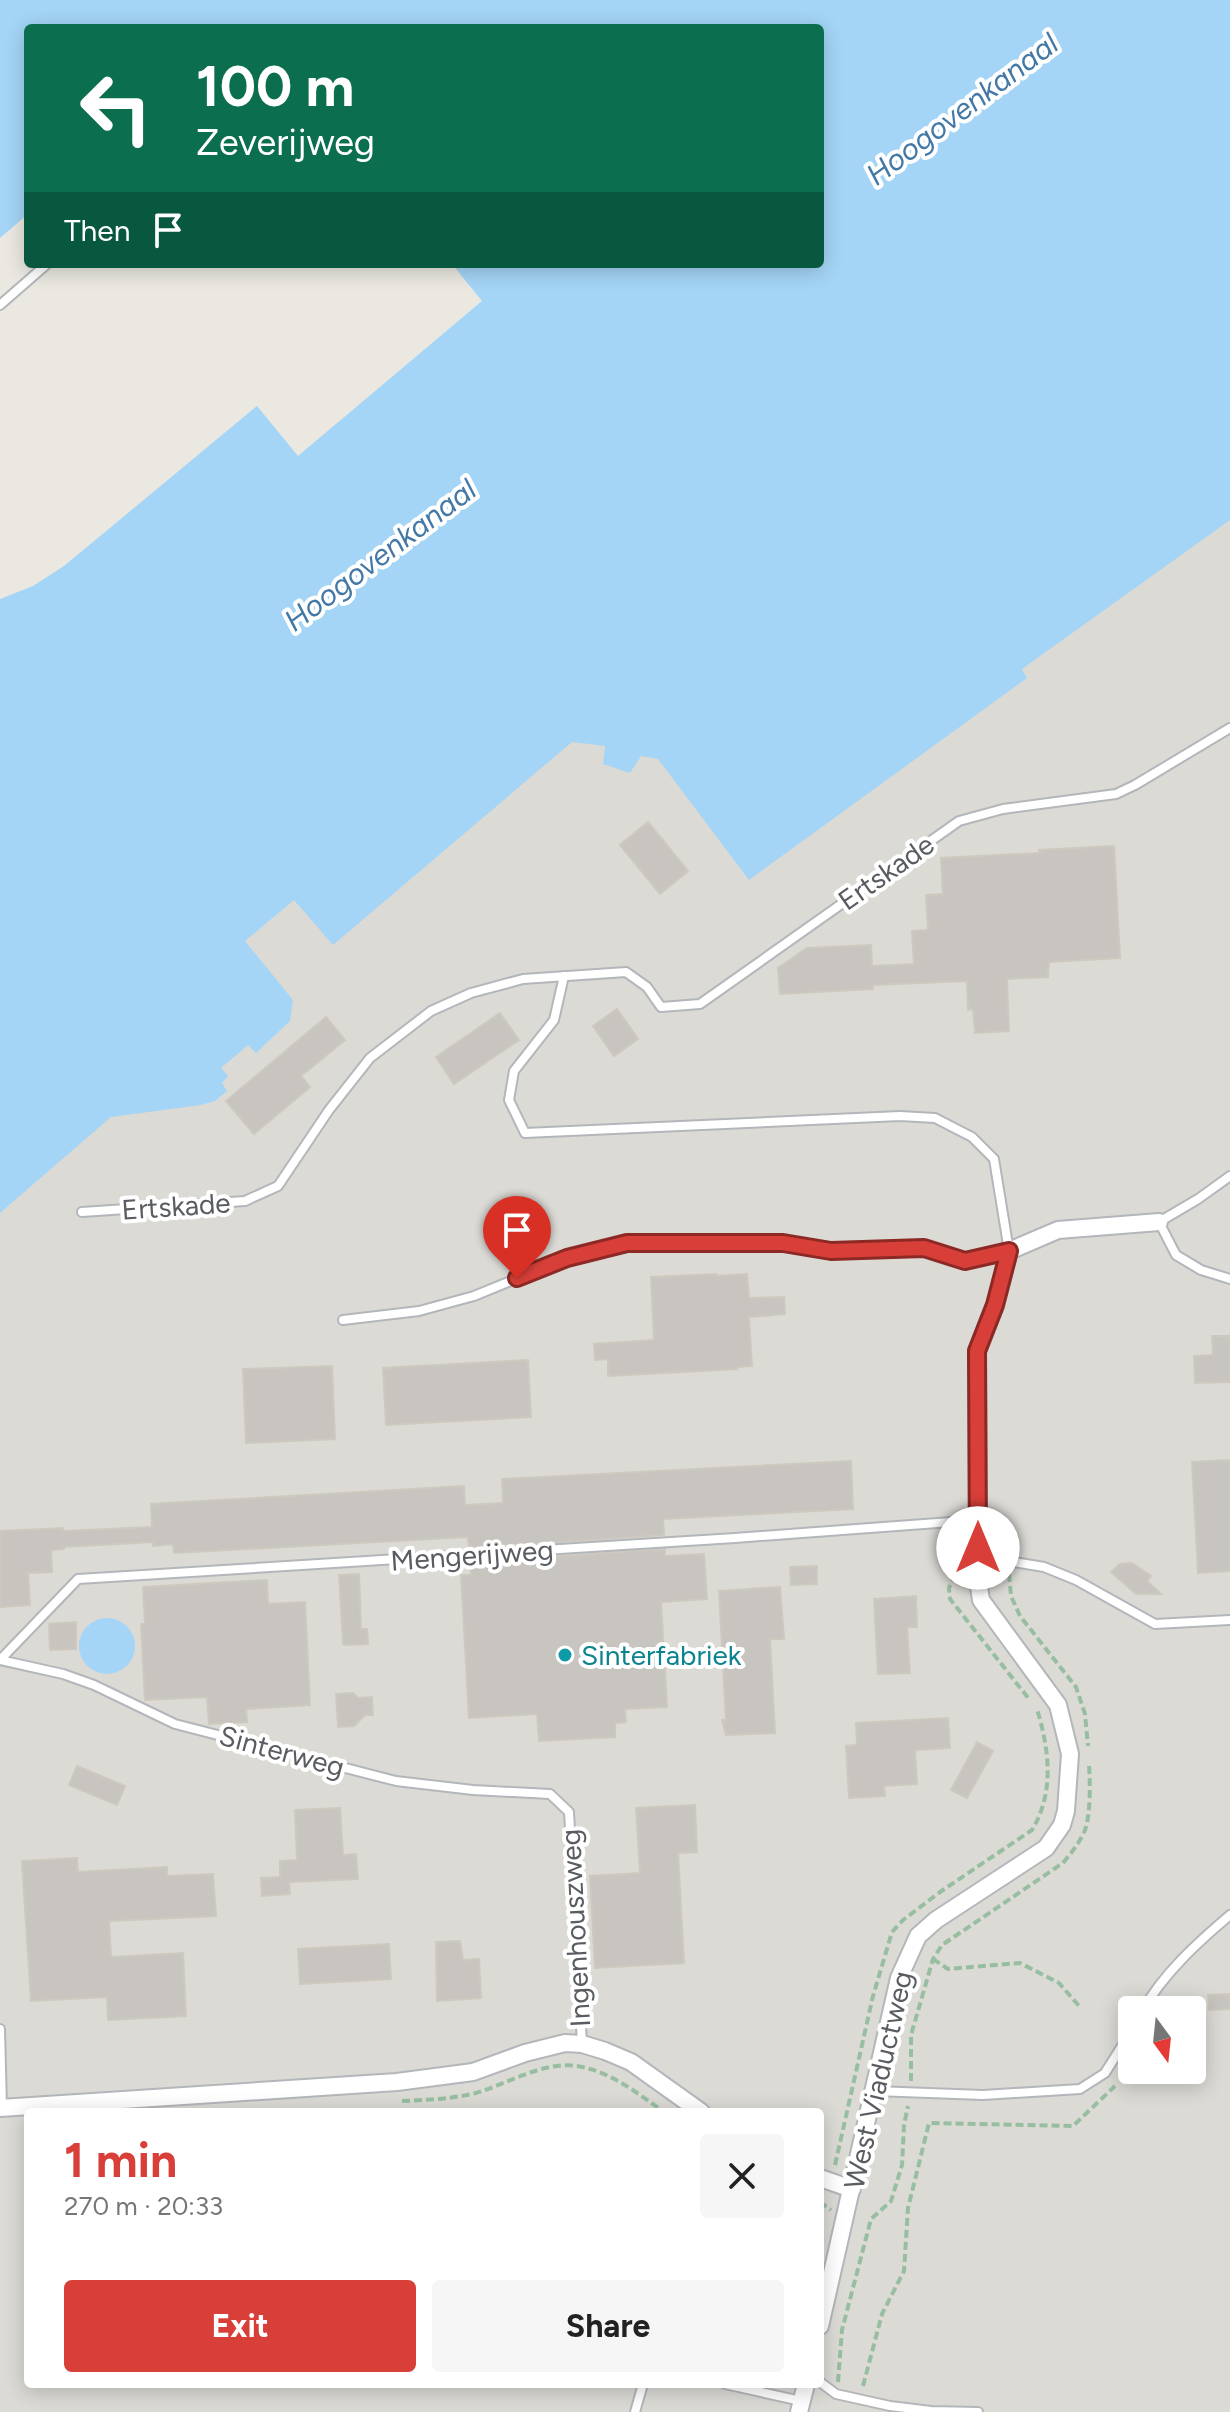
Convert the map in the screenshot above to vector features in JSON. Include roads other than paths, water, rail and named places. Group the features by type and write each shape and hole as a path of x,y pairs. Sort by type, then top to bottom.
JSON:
{"street":[{"path":"978,1548 977,1351 995,1305 1009,1251 1058,1230 1159,1222"},
{"name":"West Viaductweg","path":"824,2309 899,1978 918,1936 936,1920 1046,1848 1062,1825 1066,1811 1070,1754 1058,1705 981,1600 978,1548"},
{"name":"Ingenhouszweg","path":"1,2108 397,2082 473,2072 549,2046 582,2044 631,2062 695,2108"},
{"path":"824,2179 852,2189"}],"lane":[{"path":"0,305 42,268"},
{"name":"Ertskade","path":"82,1212 245,1201 278,1186 329,1110 370,1058 431,1011 471,993 523,979 626,972 647,987 661,1007 700,1004 959,821 1003,809 1116,794 1230,728"},
{"path":"343,1320 433,1307 474,1296 567,1258 627,1243 783,1243 831,1251 924,1248 965,1261 1009,1251 994,1159 972,1137 935,1118 900,1116 525,1133 509,1100 514,1071 554,1020 564,976"},
{"path":"1230,1176 1159,1222 1176,1255 1201,1270 1230,1279"},
{"name":"Mengerijweg","path":"0,1660 78,1579 978,1520"},
{"path":"978,1548 1008,1561 1044,1567 1076,1580 1155,1624 1230,1620"},
{"name":"Sinterweg","path":"0,1660 63,1674 94,1685 175,1724 396,1781 473,1790 550,1794 569,1812"},
{"name":"Ingenhouszweg","path":"569,1812 582,2044"},
{"path":"1151,1996 1188,1954 1230,1915"},
{"path":"0,2029 1,2108"},
{"path":"874,2091 983,2095 1080,2089 1105,2073 1118,2052"},
{"path":"824,2385 836,2394 904,2408 978,2412"},
{"path":"635,2412 642,2388"},
{"path":"738,2388 800,2407"}],"water":[{"name":"Hoogovenkanaal","path":"0,0 1230,0 1230,520 1022,669 1027,678 749,880 658,759 641,756 630,773 603,764 605,746 572,742 333,945 294,900 245,941 293,1000 290,1021 256,1053 248,1045 221,1068 228,1076 222,1083 227,1091 215,1101 201,1105 111,1117 0,1213 0,599 33,586 64,566 257,406 298,456 482,301 455,268 824,268 824,24 24,24 24,217 0,238"},
{"path":"107,1618 127,1626 135,1646 127,1666 107,1674 87,1666 79,1646 87,1626"}],"place":[{"name":"Sinterfabriek","path":"565,1655"}]}
